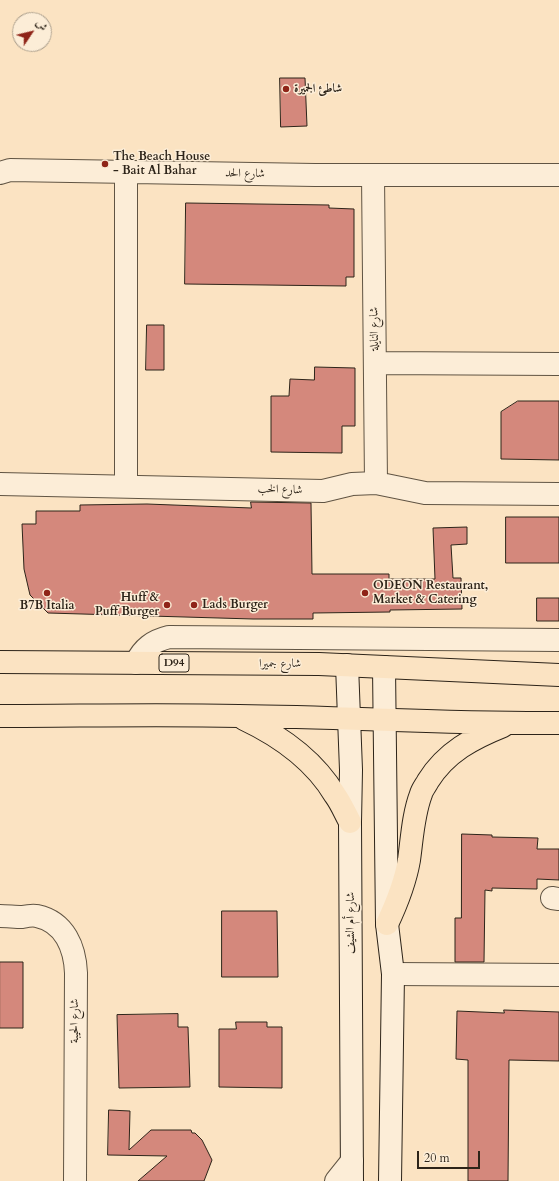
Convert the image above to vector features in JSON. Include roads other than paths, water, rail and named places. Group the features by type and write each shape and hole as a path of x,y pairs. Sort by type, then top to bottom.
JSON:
{"main road":[{"name":"شارع جميرا","path":"3,660 347,665 559,676"},
{"path":"0,716 238,716 508,724 559,723"},
{"path":"238,716 266,729 292,747 309,763 335,794 350,822"},
{"path":"387,924 397,904 404,884 421,794 430,778 446,758 460,747 482,735 508,724"}],"street":[{"name":"شارع الحد","path":"0,173 10,170 373,175 559,175"},
{"path":"126,172 126,486"},
{"name":"شارع النايلة","path":"373,175 376,483"},
{"path":"375,364 559,364"},
{"name":"شارع الخب","path":"0,484 323,491 352,484 376,483 425,493 559,494"},
{"path":"136,663 141,653 149,645 159,639 170,637 559,640"},
{"name":"شارع أم الشيف","path":"347,665 351,770 352,1171"},
{"path":"384,667 387,924 393,974 391,1180"},
{"name":"شارع الحيبة","path":"0,916 36,916 53,921 72,947 75,959 76,974 75,1181"},
{"path":"393,974 559,975"},
{"path":"336,1181 352,1171"}],"place":[{"name":"شاطئ الجميرة","path":"286,89"},
{"name":"The Beach House - Bait Al Bahar","path":"105,164"},
{"name":"B7B Italia","path":"47,593"},
{"name":"ODEON Restaurant, Market & Catering","path":"365,593"},
{"name":"Huff & Puff Burger","path":"167,605"},
{"name":"Lads Burger","path":"194,605"}]}
